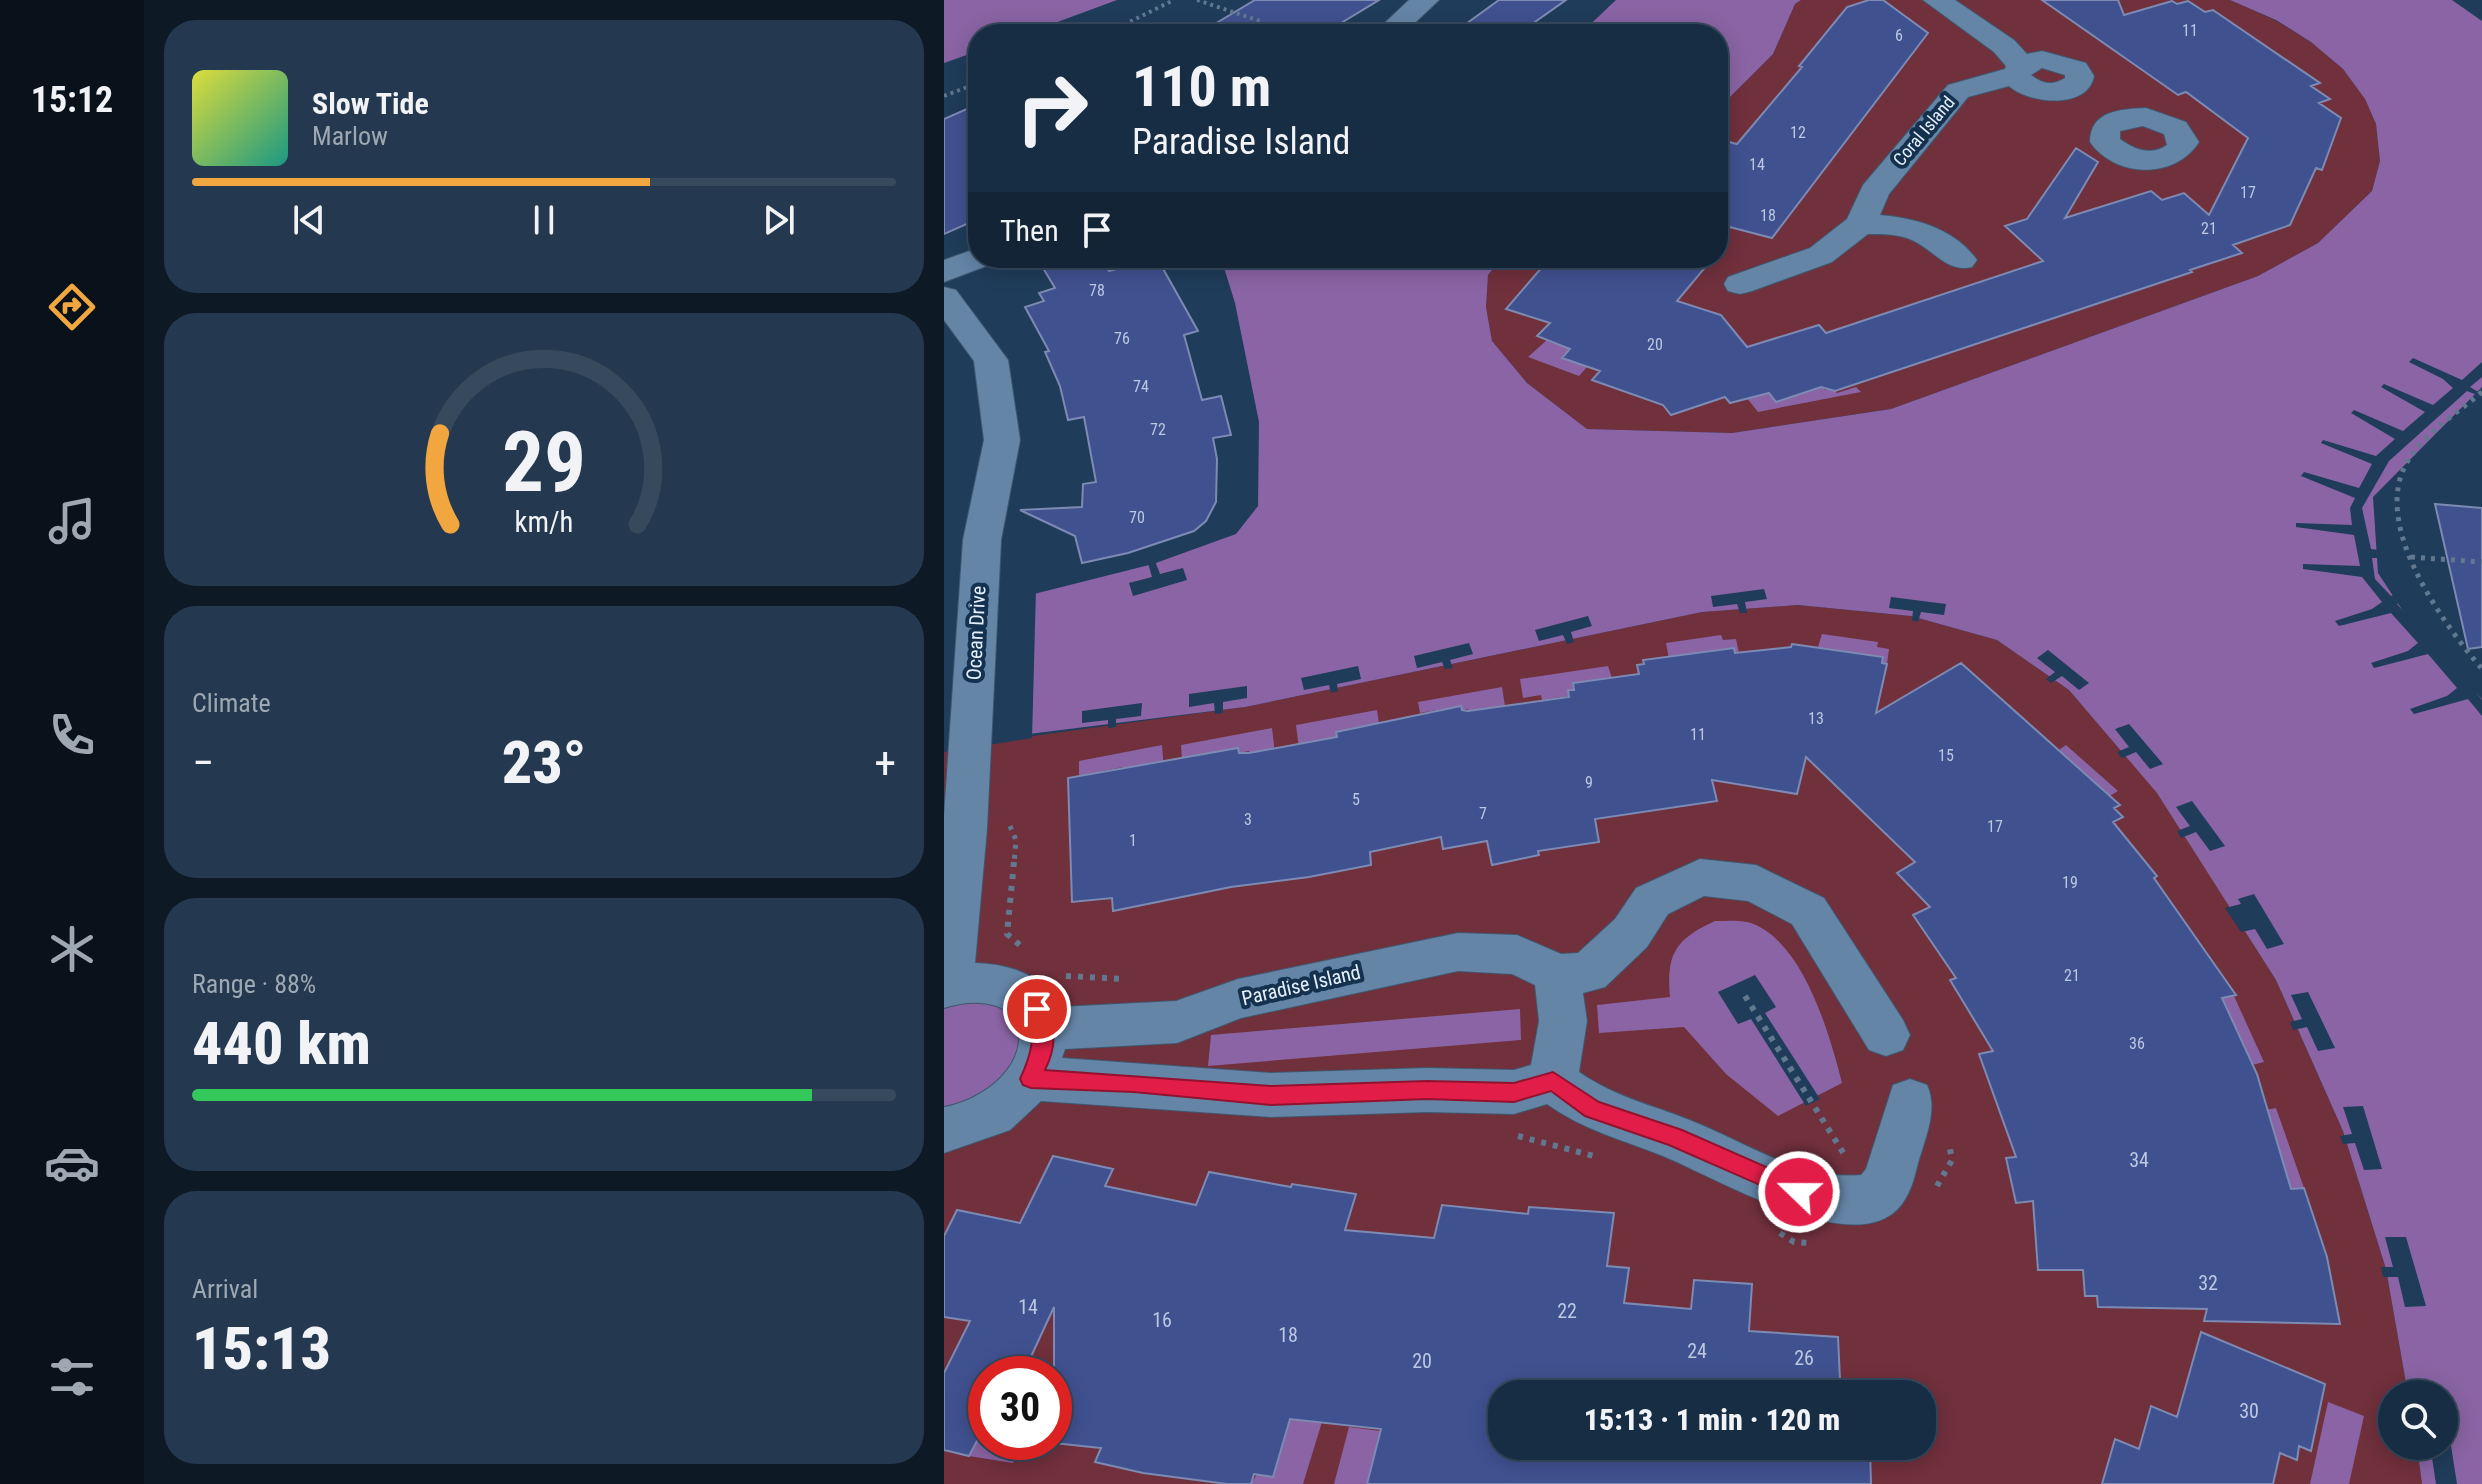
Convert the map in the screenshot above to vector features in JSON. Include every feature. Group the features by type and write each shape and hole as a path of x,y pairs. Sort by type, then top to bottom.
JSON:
{"street":[{"path":"1398,24 1425,0"},
{"path":"1938,0 2004,46 2019,70 2021,82 2045,92 2072,88 2123,118"},
{"name":"Coral Island","path":"1740,284 1808,262 1861,224 1874,192 1958,91 2019,70"},
{"path":"1861,224 1910,226 1936,237 1961,260"},
{"path":"944,272 968,262"},
{"name":"Ocean Drive","path":"944,297 991,360 1002,440 982,540 986,825 947,987"},
{"path":"1553,1081 1563,1021 1557,974 1589,973 1631,933 1652,901 1700,877 1756,883 1808,911 1886,1035"},
{"name":"Paradise Island","path":"1044,1029 1177,1022 1238,999 1329,977 1458,952 1517,955 1557,974"},
{"path":"944,1130 972,1124 1006,1105 1031,1079 1043,1054 1044,1029 1037,1009 1023,994 1001,985 977,982 947,987"},
{"path":"1031,1079 1134,1083 1271,1095 1427,1090 1514,1092 1553,1081"},
{"path":"1553,1081 1593,1109 1674,1137 1799,1192 1841,1201 1873,1198 1888,1182 1928,1115"}],"path":[{"path":"1125,24 1174,0"},
{"path":"1197,0 1263,24"},
{"path":"944,96 968,87"},
{"path":"2482,392 2428,434 2401,474 2396,494 2411,557 2433,606 2461,646 2482,669"},
{"path":"2411,557 2482,562"},
{"path":"986,825 1016,840 1007,934 1031,955"},
{"path":"1054,975 1137,979"},
{"path":"1745,996 1873,1198"},
{"path":"1928,1115 1952,1160 1931,1196"},
{"path":"1503,1132 1604,1159"},
{"path":"1772,1228 1794,1242 1821,1244"}],"shaded area":[{"path":"944,0 1117,0 1052,24 968,24 968,55 944,63"},
{"path":"1616,0 1801,0 1795,4 1773,54 1728,99 1728,24 1591,24"},
{"path":"1801,0 2230,0 2275,20 2311,42 2343,69 2365,99 2376,124 2380,161 2372,191 2318,243 2258,276 1891,409 1732,433 1587,429 1527,383 1492,341 1486,307 1488,275 1494,268 1728,268 1728,99 1773,54 1795,4"},
{"path":"2230,0 2452,0 2482,21 2482,387 2373,497 2378,573 2420,637 2482,699 2482,1484 2422,1484 2419,1460 2458,1460 2458,1380 2406,1380 2386,1269 2343,1131 2276,980 2157,793 2069,690 1997,640 1911,616 1798,605 1702,612 1245,707 1029,734 1026,596 1153,564 1236,534 1258,506 1259,422 1235,303 1224,268 1494,268 1488,275 1486,307 1492,341 1527,383 1587,429 1732,433 1891,409 2258,276 2318,243 2372,191 2380,161 2376,124 2365,99 2343,69 2311,42 2276,20"},
{"path":"1548,339 1595,358 1579,376 1528,357"},
{"path":"1796,358 1825,390 1832,388 1837,393 1856,387 1861,392 1758,412 1746,397 1769,393 1776,401"},
{"path":"1798,605 1911,616 1997,640 2069,690 2158,793 2276,980 2343,1131 2386,1269 2406,1380 2378,1380 2378,1460 2419,1460 2422,1484 944,1484 944,748 1245,707 1702,612"},
{"path":"1822,634 1878,642 1877,647 1889,649 1887,664 1882,663 1883,657 1817,650"},
{"path":"1721,635 1723,640 1736,639 1739,653 1735,653 1733,648 1669,659 1666,643"},
{"path":"1608,666 1612,678 1568,691 1569,696 1542,700 1541,695 1523,698 1520,679"},
{"path":"1502,687 1505,706 1469,716 1468,709 1462,710 1460,706 1420,713 1418,702"},
{"path":"1377,710 1379,724 1336,733 1337,737 1299,749 1296,725"},
{"path":"1272,728 1275,753 1250,757 1249,751 1239,753 1237,748 1182,759 1181,745"},
{"path":"1162,745 1164,771 1124,773 1123,767 1079,776 1079,761"},
{"path":"2066,745 2118,791 2098,803 2086,774 2059,750"},
{"path":"1715,921 1747,922 1766,931 1783,946 1811,990 1842,1083 1778,1116 1726,1074 1684,1027 1599,1033 1597,1005 1670,997 1670,969 1676,949 1691,934"},
{"path":"2234,996 2264,1062 2252,1065 2204,1002"},
{"path":"944,1002 1006,1004 1022,1022 1026,1046 999,1091 944,1114"},
{"path":"1520,1009 1521,1040 1208,1066 1211,1035"},
{"path":"2276,1108 2304,1188 2272,1191 2265,1110"},
{"path":"2328,1402 2364,1416 2349,1484 2310,1484"},
{"path":"1290,1419 1322,1422 1303,1484 1251,1484"},
{"path":"1349,1427 1380,1431 1367,1484 1334,1484"}],"pier":[{"path":"2413,358 2462,380 2482,362 2482,377 2470,387 2480,393 2477,395 2467,391 2389,461 2362,508 2371,549 2379,550 2380,558 2372,558 2375,579 2391,596 2396,594 2401,602 2397,604 2462,678 2466,677 2476,688 2473,689 2482,700 2482,716 2468,699 2414,714 2410,709 2447,696 2457,688 2428,654 2374,668 2371,663 2408,651 2418,643 2391,613 2339,626 2335,621 2372,609 2382,602 2362,577 2303,569 2303,564 2360,566 2354,535 2296,527 2296,523 2352,525 2350,508 2355,498 2301,476 2304,472 2359,488 2372,464 2321,443 2323,440 2376,456 2395,439 2351,413 2354,410 2403,431 2425,412 2381,387 2384,384 2433,405 2453,388 2443,379 2409,362"},
{"path":"1155,561 1160,574 1183,568 1187,580 1133,596 1129,583 1152,577 1148,563"},
{"path":"1036,589 1032,738 944,752 944,605"},
{"path":"1764,589 1767,599 1745,602 1747,613 1740,613 1737,604 1713,607 1711,596"},
{"path":"1891,597 1946,604 1944,615 1921,612 1918,622 1912,620 1913,611 1889,608"},
{"path":"1588,616 1592,626 1571,632 1574,642 1567,644 1563,635 1539,641 1535,630"},
{"path":"1469,643 1473,654 1450,660 1453,668 1445,669 1442,662 1417,668 1414,656"},
{"path":"2048,650 2089,683 2079,690 2062,676 2051,683 2046,679 2055,672 2037,658"},
{"path":"1358,666 1361,679 1337,684 1338,691 1331,693 1329,685 1304,690 1301,678"},
{"path":"1247,686 1247,698 1223,702 1223,713 1215,714 1214,703 1189,707 1189,694"},
{"path":"1142,703 1141,716 1116,719 1116,727 1108,728 1108,720 1082,723 1082,711"},
{"path":"2129,724 2163,764 2150,769 2136,752 2122,758 2117,752 2129,747 2115,729"},
{"path":"2192,801 2225,846 2210,851 2196,832 2181,838 2177,831 2190,826 2176,807"},
{"path":"2254,894 2284,944 2267,949 2255,929 2241,932 2225,908 2241,904 2238,899"},
{"path":"1755,975 1776,1007 1765,1013 1820,1099 1806,1106 1751,1019 1738,1024 1718,992"},
{"path":"2308,992 2335,1048 2318,1051 2307,1027 2293,1030 2290,1022 2302,1019 2291,995"},
{"path":"2363,1106 2382,1169 2364,1170 2355,1143 2343,1144 2340,1136 2352,1134 2343,1107"},
{"path":"2385,1237 2406,1237 2426,1306 2405,1307 2398,1277 2383,1277 2381,1267 2393,1267"},
{"path":"2432,1460 2453,1460 2457,1484 2436,1484"}],"building":[{"path":"1255,0 1379,0 1339,24 1215,24"},
{"path":"1499,0 1566,0 1532,24 1466,24"},
{"path":"1869,0 1883,0 1928,33 1772,238 1728,227 1728,142 1737,144 1802,67 1799,66 1847,7"},
{"path":"2042,0 2118,0 2124,15 2172,1 2177,4 2188,1 2205,12 2213,10 2320,83 2311,86 2330,99 2319,103 2341,118 2322,170 2316,168 2290,225 2233,245 2242,253 2190,270 2192,272 1835,391 1821,387 1776,402 1769,393 1730,403 1725,397 1671,415 1663,405 1592,380 1600,371 1562,358 1570,349 1537,336 1550,323 1506,309 1541,268 1705,268 1677,301 1721,315 1747,347 1819,325 1826,333 2043,261 2005,226 2027,219 2076,148 2098,162 2065,218 2151,191 2162,200 2184,193 2209,215 2248,138 2186,92 2178,95"},
{"path":"968,108 968,223 944,234 944,119"},
{"path":"1043,268 1107,268 1109,271 1163,268 1198,331 1184,335 1202,400 1221,396 1231,435 1213,438 1217,459 1216,502 1206,521 1194,531 1128,553 1082,563 1075,536 1020,510 1082,507 1083,484 1096,482 1084,417 1068,420 1060,386 1045,352 1049,351 1025,307 1044,301 1039,293 1055,288"},
{"path":"2435,504 2482,508 2482,647 2468,649"},
{"path":"1792,644 1883,657 1882,663 1887,664 1876,713 1961,663 2120,805 2114,808 2123,817 2113,822 2157,876 2154,878 2236,995 2222,998 2257,1074 2291,1189 2304,1188 2327,1257 2340,1324 2204,1321 2207,1309 2098,1307 2097,1296 2085,1296 2083,1270 2038,1270 2033,1201 2016,1203 2006,1158 2016,1157 1979,1054 1993,1051 1950,980 1956,978 1913,915 1930,907 1897,873 1915,862 1806,757 1797,794 1712,780 1717,801 1595,819 1599,842 1538,851 1539,855 1492,865 1487,841 1443,849 1441,837 1370,852 1371,865 1309,877 1231,887 1113,911 1112,898 1072,902 1068,778 1238,748 1239,753 1249,753 1337,737 1336,732 1461,706 1462,710 1468,711 1569,697 1568,690 1574,690 1573,683 1639,674 1637,665 1644,664 1643,660 1734,648 1735,653 1791,647"},
{"path":"1053,1156 1113,1169 1105,1186 1196,1205 1209,1172 1291,1187 1292,1184 1356,1194 1345,1230 1434,1238 1442,1205 1528,1214 1529,1207 1614,1213 1607,1266 1629,1268 1624,1303 1691,1309 1694,1280 1752,1284 1749,1331 1838,1337 1840,1379 1852,1380 1488,1380 1488,1460 1870,1460 1871,1484 1367,1484 1381,1429 1290,1419 1273,1477 1254,1474 1251,1484 1227,1484 1143,1473 1095,1462 1101,1448 1072,1445 1072,1356 1054,1356 1054,1307 1031,1356 968,1356 968,1456 944,1450 944,1373 970,1321 944,1317 944,1236 957,1210 1020,1223"},
{"path":"2201,1332 2325,1384 2311,1451 2299,1446 2297,1460 2280,1453 2273,1484 2102,1484 2115,1439 2139,1449 2151,1406 2177,1417"}],"route":[{"path":"1037,1009 1044,1029 1043,1054 1031,1079 1134,1083 1271,1095 1427,1090 1514,1092 1553,1081 1593,1109 1674,1137 1799,1192"}]}
